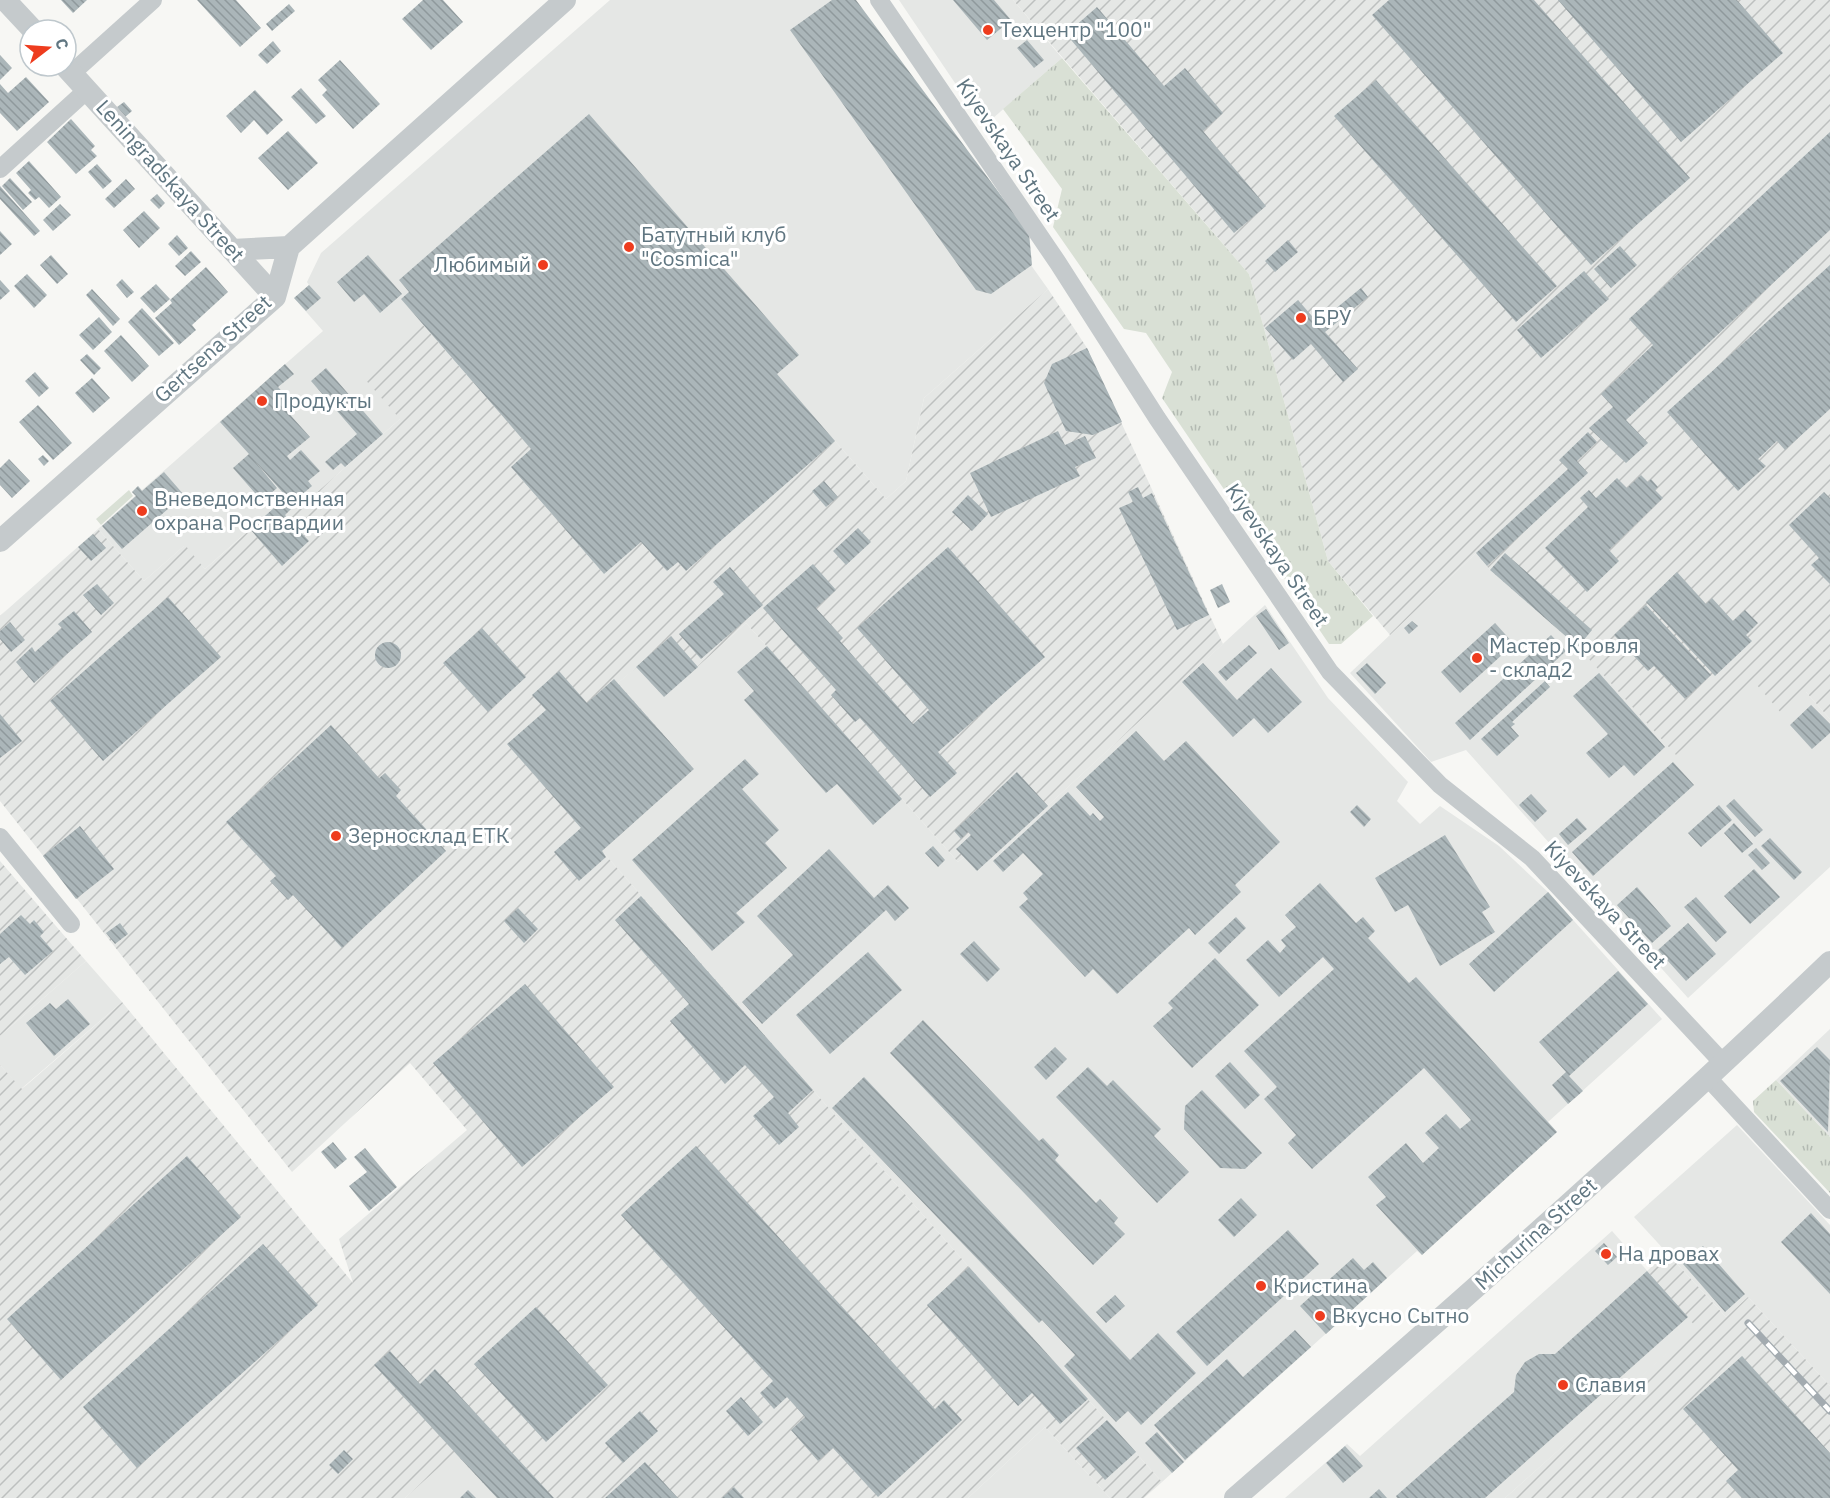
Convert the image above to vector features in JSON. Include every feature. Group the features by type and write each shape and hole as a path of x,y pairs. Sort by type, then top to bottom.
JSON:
{"street":[{"path":"5,0 22,18"},
{"path":"78,62 153,0"},
{"path":"232,250 289,247 566,0"},
{"name":"Kiyevskaya Street","path":"879,0 1058,263 1157,418 1330,672 1440,785 1532,858 1716,1071 1830,1210"},
{"name":"Leningradskaya Street","path":"76,78 275,297"},
{"path":"0,169 87,90"},
{"name":"Gertsena Street","path":"0,540 275,297 289,247"},
{"path":"0,837 71,924"},
{"name":"Michurina Street","path":"1235,1498 1508,1261 1716,1071 1830,962"}],"shaded area":[{"path":"610,0 842,0 1048,289 924,398 906,481 886,499 835,441 686,571 604,574 511,467 531,449 400,419 297,510 285,498 205,569 184,546 144,581 98,529 135,496 132,492 138,486 142,490 323,331 294,298 309,285 307,282 321,253"},
{"path":"899,0 1013,0 1062,58 984,126"},
{"path":"1013,0 1830,0 1830,719 1806,692 1782,714 1756,684 1676,755 1578,647 1490,570 1476,553 1390,635 1328,561 1249,274"},
{"path":"1048,289 1087,348 1223,644 977,871 964,857 958,862 746,623 664,697 637,667 618,683 694,769 602,851 1162,1482 1144,1498 1110,1498 1045,1427 968,1498 497,1498 455,1453 405,1498 0,1498 0,1065 22,1089 122,1002 353,1283 339,1239 467,1130 410,1063 292,1172 0,801 0,616 98,529 144,581 185,545 205,569 286,498 297,510 400,419 363,377 423,325 531,449 511,467 604,574 641,542 667,571 678,562 686,571 835,441 886,499 906,481 924,398"},
{"path":"1476,553 1490,570 1578,647 1806,692 1830,719 1830,867 1688,998 1466,750 1431,762 1350,673"},
{"path":"1265,605 1328,698 1408,782 1397,801 1420,824 1440,806 1499,846 1548,892 1662,1019 1548,1122 1557,1132 1422,1255 1417,1251 1162,1482 602,851 694,769 618,683 636,667 664,697 746,623 958,862 964,857 977,871"},
{"path":"0,861 86,961 0,1036"},
{"path":"86,961 122,1002 21,1089 0,1065 0,1036"},
{"path":"1830,1029 1830,1137 1776,1080"},
{"path":"1737,1125 1830,1225 1830,1386 1748,1297 1726,1317 1634,1217"},
{"path":"1612,1231 1697,1327 1505,1498 1285,1498 1347,1444 1360,1456"},
{"path":"1667,1253 1726,1317 1748,1297 1830,1386 1830,1498 1505,1498 1696,1327 1647,1271"},
{"path":"1045,1427 1110,1498 968,1498"},
{"path":"455,1452 497,1498 405,1498"}],"green space":[{"path":"1062,58 1249,274 1328,561 1373,616 1341,644 1329,644 1162,398 1172,372 1146,333 1124,329 1053,227 1062,189 1003,109"},
{"path":"129,490 133,496 101,525 96,519"},
{"path":"1776,1080 1830,1137 1830,1193 1754,1112 1753,1101"}],"building":[{"path":"61,0 87,0 73,13"},
{"path":"197,0 236,0 261,28 240,47"},
{"path":"423,0 443,0 463,22 431,50 402,19"},
{"path":"832,0 856,0 1029,233 1032,265 991,294 976,290 790,30"},
{"name":"Техцентр \"100\"","path":"953,0 994,0 1011,20 987,40"},
{"path":"1389,0 1534,0 1690,178 1591,265 1372,15"},
{"path":"1558,0 1737,0 1783,53 1681,142"},
{"path":"289,4 295,11 272,31 266,24"},
{"path":"1097,7 1164,86 1185,68 1223,113 1203,131 1266,206 1234,233 1066,34"},
{"path":"1027,40 1044,60 1034,68 1017,48"},
{"path":"273,41 281,51 267,64 258,55"},
{"path":"0,55 12,68 0,80"},
{"path":"340,60 380,104 353,129 322,95 327,90 318,80"},
{"path":"27,78 49,102 17,131 0,113 0,84 8,93"},
{"path":"1376,80 1557,286 1516,322 1334,116"},
{"path":"301,88 326,116 316,124 291,97"},
{"path":"255,90 283,120 267,135 254,120 241,133 226,116"},
{"path":"124,102 132,111 125,117 117,107"},
{"path":"589,114 799,355 777,374 835,441 686,571 678,562 667,571 641,542 604,574 511,467 531,449 401,299 409,292 399,280"},
{"path":"71,119 95,146 91,150 97,156 76,174 47,142"},
{"path":"288,131 318,163 288,190 258,158"},
{"path":"1830,132 1830,230 1626,420 1648,443 1626,463 1589,428 1613,407 1601,394 1653,345 1629,319"},
{"path":"29,161 61,197 49,208 39,197 35,200 28,193 31,190 16,173"},
{"path":"97,164 112,181 103,189 88,172"},
{"path":"10,178 32,202 23,210 2,186"},
{"path":"126,179 135,189 114,208 105,199"},
{"path":"0,186 40,231 34,236 0,199"},
{"path":"157,194 165,203 159,209 150,200"},
{"path":"60,204 71,215 53,231 43,220"},
{"path":"144,211 160,228 139,248 123,230"},
{"path":"0,231 12,244 0,255"},
{"path":"177,235 188,248 179,256 168,244"},
{"path":"1288,240 1298,252 1275,272 1265,261"},
{"path":"1620,246 1637,265 1611,288 1594,269"},
{"path":"191,251 201,262 185,276 175,266"},
{"path":"51,255 68,274 57,284 40,265"},
{"path":"368,255 402,294 380,313 364,294 354,302 337,282"},
{"path":"1830,265 1830,409 1785,450 1777,441 1758,459 1766,466 1738,491 1667,412"},
{"path":"206,267 228,292 192,325 196,330 179,345 155,318 172,303 170,300"},
{"path":"1584,271 1609,299 1541,358 1517,330"},
{"path":"27,274 47,295 34,308 14,286"},
{"path":"122,279 134,292 127,298 116,285"},
{"path":"0,280 10,291 0,300"},
{"path":"156,284 170,299 154,313 140,298"},
{"path":"309,285 321,298 306,311 294,298"},
{"path":"1361,288 1368,297 1325,332 1358,369 1343,382 1311,344 1293,360 1265,328 1298,300 1318,323"},
{"path":"92,289 120,319 113,326 86,295"},
{"path":"142,308 174,343 159,356 128,322"},
{"path":"99,317 112,332 93,350 79,335"},
{"path":"121,335 149,366 132,382 104,351"},
{"path":"1087,348 1122,422 1093,435 1066,431 1044,383 1052,364"},
{"path":"87,354 101,368 94,375 80,360"},
{"path":"285,364 294,374 278,387 291,402 284,408 310,437 287,456 290,460 301,450 320,471 308,481 312,486 292,503 253,459 277,488 262,501 233,468 249,454 220,422"},
{"path":"326,368 383,434 345,467 341,463 333,470 325,462 357,434 311,381"},
{"path":"35,372 49,388 39,397 25,381"},
{"path":"92,378 110,398 93,413 75,393"},
{"path":"38,405 72,443 53,460 19,422"},
{"path":"1058,431 1065,445 1085,436 1096,458 1075,467 1080,476 991,517 970,473"},
{"path":"1588,432 1597,442 1577,461 1588,473 1487,566 1476,553 1568,469 1559,460"},
{"path":"43,455 49,461 44,466 38,459"},
{"path":"9,459 30,481 12,498 0,485 0,468"},
{"name":"Вневедомственная охрана Росгвардии","path":"164,472 184,495 122,549 102,526 136,496 132,492 138,486 142,491"},
{"path":"1641,475 1648,482 1651,479 1658,487 1655,490 1663,498 1609,550 1619,561 1587,592 1545,548 1588,507 1580,498 1589,490 1596,498 1617,478 1627,488"},
{"path":"824,481 838,497 826,507 812,491"},
{"path":"1138,487 1143,498 1152,493 1209,615 1177,630 1119,508 1133,502 1128,492"},
{"path":"1824,492 1830,498 1830,584 1811,565 1819,558 1789,525"},
{"path":"968,495 988,514 972,531 952,512"},
{"path":"283,500 291,509 285,515 309,541 282,566 250,529"},
{"path":"858,528 871,542 846,565 833,551"},
{"path":"93,534 106,548 91,561 78,547"},
{"path":"948,547 1045,657 938,752 957,773 930,797 860,718 855,722 831,695 836,690 763,608 813,564 836,590 816,608 843,638 840,641 913,724 929,710 857,628"},
{"path":"1505,553 1592,630 1578,647 1490,570"},
{"path":"730,567 763,605 701,659 679,634 724,594 713,582"},
{"path":"1677,572 1706,604 1712,598 1733,621 1745,610 1758,623 1746,635 1752,641 1715,676 1646,602"},
{"path":"97,584 114,603 101,615 83,595"},
{"path":"1222,584 1230,602 1218,608 1210,590"},
{"path":"168,597 221,657 103,761 50,701"},
{"path":"1646,605 1711,675 1685,699 1654,666 1648,671 1614,635"},
{"path":"1266,609 1289,643 1279,650 1256,616"},
{"path":"74,611 92,632 34,683 16,662 32,647 35,652 62,628 58,624"},
{"path":"1412,621 1418,626 1409,634 1404,628"},
{"path":"10,622 25,640 11,652 0,639 0,631"},
{"name":"Мастер Кровля - склад2","path":"1495,623 1514,644 1460,693 1441,672"},
{"path":"482,628 526,677 488,712 443,663"},
{"path":"1551,635 1566,651 1470,740 1455,723"},
{"path":"671,636 698,667 664,697 636,667"},
{"path":"388,642 397,646 401,655 397,664 388,668 379,664 375,655 379,646"},
{"path":"1249,645 1257,653 1226,681 1218,672"},
{"path":"767,646 902,799 873,825 837,784 826,793 744,700 754,691 737,672"},
{"path":"1203,663 1237,700 1271,668 1302,702 1268,733 1254,718 1233,737 1182,682"},
{"path":"1367,663 1386,683 1375,694 1356,673"},
{"path":"559,671 587,703 614,679 694,769 602,851 606,857 579,881 554,852 581,828 507,744 546,710 532,695"},
{"path":"1599,673 1665,747 1634,776 1624,765 1609,778 1586,753 1608,734 1573,696"},
{"path":"1545,681 1550,687 1512,722 1515,724 1511,727 1519,736 1497,756 1481,739"},
{"path":"1811,705 1830,724 1830,733 1812,749 1790,725"},
{"path":"0,714 22,741 0,758"},
{"name":"Зерносклад ЕТК","path":"331,725 379,778 385,773 401,790 396,796 446,851 342,948 293,895 288,900 270,881 276,876 226,822"},
{"path":"1136,731 1164,761 1186,741 1280,842 1235,885 1241,892 1195,935 1189,928 1117,994 1093,969 1085,977 1019,907 1028,899 1023,893 1043,874 1023,853 1003,872 993,861 1068,792 1090,816 1093,813 1100,821 1104,817 1076,787"},
{"path":"745,759 759,774 742,789 779,830 765,843 787,868 736,913 745,922 712,951 632,860"},
{"path":"1673,762 1694,785 1593,876 1572,852"},
{"path":"1017,772 1048,806 977,871 956,849 971,835 968,832 961,839 954,831"},
{"path":"1531,794 1547,811 1535,822 1519,805"},
{"path":"1734,799 1763,830 1755,837 1726,806"},
{"path":"1357,805 1371,819 1364,827 1350,812"},
{"path":"1719,805 1732,820 1701,847 1688,833"},
{"path":"1577,818 1587,829 1568,845 1559,834"},
{"path":"1734,823 1753,844 1742,853 1724,833"},
{"path":"80,826 114,869 76,899 43,856"},
{"path":"1445,835 1490,907 1482,912 1495,932 1440,966 1408,905 1395,912 1375,878"},
{"path":"1770,838 1802,872 1794,880 1761,846"},
{"path":"933,846 945,860 938,867 925,853"},
{"path":"1756,848 1770,863 1762,870 1748,855"},
{"path":"829,849 874,898 888,885 909,908 895,921 886,910 762,1024 742,1002 793,955 757,916"},
{"path":"1754,869 1780,897 1750,924 1724,896"},
{"path":"1320,883 1356,923 1363,917 1375,931 1368,938 1409,983 1416,977 1557,1132 1422,1255 1376,1205 1386,1197 1368,1177 1406,1143 1423,1163 1439,1148 1425,1133 1446,1114 1460,1129 1471,1120 1424,1068 1312,1169 1288,1143 1296,1135 1264,1099 1277,1087 1244,1051 1334,969 1323,957 1279,997 1246,960 1268,940 1280,953 1286,946 1281,940 1296,927 1285,915"},
{"path":"1637,887 1671,926 1652,943 1617,905"},
{"path":"1548,892 1573,920 1494,992 1469,964"},
{"path":"641,896 813,1090 788,1113 799,1127 779,1145 753,1116 774,1097 745,1065 725,1084 670,1021 689,1004 615,920"},
{"path":"1696,897 1727,932 1716,942 1684,907"},
{"path":"518,908 538,929 524,943 504,921"},
{"path":"21,915 30,924 34,920 44,932 40,936 53,951 25,975 9,957 0,964 0,934"},
{"path":"1236,917 1246,928 1219,954 1208,943"},
{"path":"120,923 128,934 115,944 106,933"},
{"path":"1688,923 1716,954 1686,981 1658,950"},
{"path":"974,941 1000,969 987,982 960,954"},
{"path":"868,952 902,990 830,1054 796,1015"},
{"path":"1215,958 1259,1005 1192,1068 1153,1026 1173,1008 1168,1003"},
{"path":"1618,971 1648,1004 1569,1076 1583,1091 1568,1104 1552,1085 1566,1072 1539,1042"},
{"path":"525,984 614,1087 522,1167 433,1063"},
{"path":"68,999 90,1024 54,1056 26,1023 50,1003 56,1009"},
{"path":"923,1020 1039,1141 1043,1138 1059,1155 1055,1160 1096,1203 1100,1199 1118,1218 1114,1223 1125,1234 1093,1265 890,1053"},
{"path":"1055,1047 1067,1059 1046,1080 1034,1067"},
{"path":"1817,1047 1830,1060 1828,1132 1780,1081"},
{"path":"1230,1062 1260,1095 1245,1109 1215,1076"},
{"path":"1088,1067 1107,1086 1113,1080 1161,1129 1154,1136 1189,1172 1157,1203 1056,1097"},
{"path":"864,1077 1130,1360 1158,1333 1196,1373 1141,1425 1128,1411 1116,1422 1064,1366 1075,1355 1042,1320 1039,1323 832,1108"},
{"path":"1202,1090 1262,1153 1245,1169 1220,1168 1184,1129 1185,1106"},
{"path":"333,1142 347,1159 335,1169 321,1152"},
{"path":"696,1146 935,1409 944,1400 962,1420 878,1497 833,1448 818,1461 791,1430 805,1417 787,1397 774,1409 760,1393 773,1381 621,1215"},
{"path":"365,1148 397,1187 369,1211 349,1186 367,1172 354,1157"},
{"path":"187,1156 241,1217 61,1380 7,1319"},
{"path":"1241,1198 1257,1215 1234,1237 1218,1220"},
{"path":"1811,1213 1830,1234 1830,1294 1781,1242"},
{"path":"1288,1230 1319,1264 1207,1366 1176,1332"},
{"name":"На дровах","path":"1604,1243 1617,1257 1608,1265 1595,1251"},
{"path":"263,1244 318,1305 137,1468 83,1407"},
{"path":"1703,1246 1745,1294 1725,1312 1683,1264"},
{"path":"1353,1258 1364,1270 1373,1262 1387,1278 1326,1334 1300,1306"},
{"path":"969,1267 1088,1399 1060,1424 1032,1393 1018,1406 927,1305"},
{"name":"Славия","path":"1647,1271 1688,1317 1485,1498 1397,1498 1396,1496 1514,1392 1516,1375 1525,1362 1539,1354 1555,1354"},
{"path":"1115,1295 1125,1306 1106,1323 1096,1312"},
{"path":"536,1307 608,1385 546,1442 474,1364"},
{"path":"1295,1330 1311,1347 1185,1460 1154,1425 1227,1359 1243,1377"},
{"path":"390,1351 420,1384 435,1369 554,1498 497,1498 374,1365"},
{"path":"1742,1356 1830,1453 1830,1498 1742,1498 1726,1481 1738,1470 1683,1409"},
{"path":"741,1397 763,1422 748,1436 726,1411"},
{"path":"640,1411 658,1431 623,1463 605,1443"},
{"path":"1107,1420 1136,1452 1105,1480 1076,1448"},
{"path":"1157,1432 1184,1462 1172,1473 1145,1443"},
{"path":"1345,1446 1363,1466 1343,1483 1326,1463"},
{"path":"344,1450 353,1459 338,1474 329,1465"},
{"path":"645,1462 678,1498 605,1498"},
{"path":"734,1487 744,1498 722,1498"},
{"path":"1379,1489 1387,1498 1369,1498"},
{"path":"468,1490 476,1498 460,1498"}],"railway":[{"path":"1748,1323 1830,1411"}],"place":[{"name":"Техцентр \"100\"","path":"988,30"},
{"name":"Батутный клуб \"Cosmica\"","path":"629,247"},
{"name":"Любимый","path":"543,265"},
{"name":"БРУ","path":"1301,318"},
{"name":"Продукты","path":"262,401"},
{"name":"Вневедомственная охрана Росгвардии","path":"142,511"},
{"name":"Мастер Кровля - склад2","path":"1477,658"},
{"name":"Зерносклад ЕТК","path":"336,836"},
{"name":"На дровах","path":"1606,1254"},
{"name":"Кристина","path":"1261,1286"},
{"name":"Вкусно Сытно","path":"1320,1316"},
{"name":"Славия","path":"1563,1385"}]}
